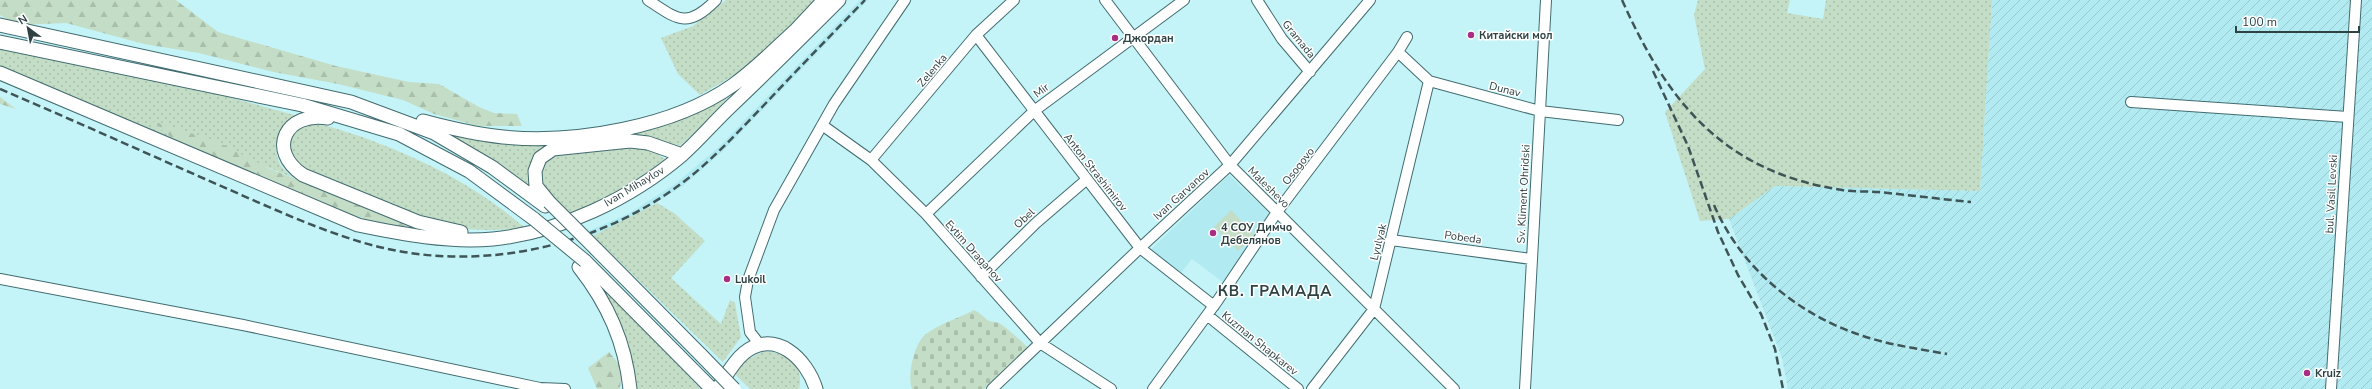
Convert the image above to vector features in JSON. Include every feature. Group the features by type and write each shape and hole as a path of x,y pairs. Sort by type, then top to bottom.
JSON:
{"main road":[{"name":"Ivan Mihaylov","path":"731,106 824,0"},
{"name":"Ivan Mihaylov","path":"519,235 570,220 603,205 647,181 682,156 839,0"},
{"path":"0,25 351,102 457,130 505,137 554,137 617,131 656,122 697,106 715,96 748,73 799,27"},
{"path":"0,42 302,106 399,134 469,171 534,219 712,389"},
{"path":"0,73 316,209 358,225 415,235 458,240 493,239 519,235"},
{"path":"351,102 434,133 492,167 547,204 596,249 734,389"},
{"path":"399,134 327,118 304,118 292,127 284,139 283,151 290,164 303,176 418,222 473,235 519,235"},
{"path":"547,204 536,186 535,171 540,158 553,149 630,141 648,144 682,156"},
{"path":"582,264 616,326 625,360 630,389"},
{"path":"717,389 740,357 749,350 760,345 777,345 794,354 805,364 816,389"},
{"path":"794,354 804,376 805,389"}],"street":[{"path":"648,0 675,19 686,20 699,14 716,0"},
{"path":"760,345 750,332 745,297 748,280 774,210 822,125 878,37 905,0"},
{"name":"Zelenka","path":"872,160 976,35 1014,0"},
{"name":"Maleshevo","path":"1105,0 1133,39 1230,165 1454,389"},
{"name":"Mir","path":"926,214 1034,110 1133,39 1184,0"},
{"name":"Gramada","path":"1257,0 1282,39 1310,72"},
{"name":"Ivan Garvanov","path":"992,389 1140,248 1230,165 1370,0"},
{"name":"Sv. Kliment Ohridski","path":"1525,389 1546,0"},
{"name":"bul. Vasil Levski","path":"2331,389 2356,0"},
{"name":"Anton Strashimirov","path":"976,35 1086,180 1140,248 1214,306"},
{"name":"Osogovo","path":"1154,389 1214,306 1277,212 1398,52 1407,37"},
{"name":"Dunav","path":"1398,52 1429,81 1540,110 1618,120"},
{"name":"Lyulyak","path":"1312,389 1374,310 1429,81"},
{"path":"2131,102 2348,117"},
{"name":"Evtim Draganov","path":"822,125 872,160 926,214 1040,343 1111,389"},
{"name":"Obel","path":"981,277 1036,223 1086,180"},
{"name":"Pobeda","path":"1392,240 1531,259"},
{"path":"0,279 244,325 540,388 565,389"},
{"name":"Kuzman Shapkarev","path":"1207,316 1298,389"}],"shaded area":[{"path":"860,0 868,0 723,151 683,186 625,221 593,236 588,231 628,214 675,184 720,146"},
{"path":"1992,0 2372,0 2372,389 1788,389 1782,358 1729,219 1775,186 1980,191"},
{"name":"4 СОУ Димчо Дебелянов","path":"1229,175 1270,214 1224,283 1192,259 1181,273 1150,250"}],"green space":[{"path":"0,0 176,0 218,32 336,66 409,82 439,84 479,107 494,113 517,114 522,126 478,126 434,114 403,100 338,84 274,72 199,53 144,44 66,23 17,25 0,15"},
{"path":"726,0 820,0 764,58 700,95 678,74 661,38 693,26"},
{"path":"1698,0 1790,0 1787,13 1823,19 1826,0 1992,0 1980,191 1775,186 1729,219 1700,221 1665,112 1705,69 1694,15"},
{"path":"0,48 199,89 298,116 283,130 276,148 280,164 292,177 153,122 176,142 0,67"},
{"path":"733,92 698,130 675,150 667,148 550,146 529,185 526,185 476,149 427,125 506,144 537,145 573,142"},
{"path":"0,97 16,109 0,104"},
{"path":"152,121 216,141 270,169 433,231 380,224 320,204 233,164 176,142"},
{"path":"303,123 338,129 404,153 467,186 507,213 525,228 475,230 458,228 395,210 333,183 294,164 287,139"},
{"path":"631,145 653,151 666,160 617,191 570,215 542,189 539,167 548,156"},
{"path":"657,203 674,213 705,241 671,278 721,324 730,300 735,303 741,337 723,362 593,236"},
{"path":"1231,210 1255,235 1238,251 1214,227"},
{"path":"603,287 701,389 636,389 635,376 628,350"},
{"path":"974,310 989,321 1001,324 1028,348 984,389 912,389 910,376 911,368 915,352 922,338 937,327"},
{"path":"764,351 780,354 792,361 799,373 799,389 750,389 734,373 744,361"},
{"path":"609,352 622,368 620,389 597,389 588,368"}],"railway":[{"path":"0,89 282,213 341,236 404,252 447,256 490,255 533,249 575,238 616,222 654,202 690,177 719,151 865,0"},
{"path":"1622,0 1659,71 1681,101 1705,127 1733,149 1764,167 1801,181 1846,191 1878,192 1971,202"},
{"path":"1653,71 1688,146 1718,232 1738,275 1761,314 1775,349 1783,389"},
{"path":"1714,205 1725,228 1756,269 1794,302 1816,316 1863,336 1894,344 1947,354"}],"place":[{"name":"Китайски мол","path":"1471,35"},
{"name":"Джордан","path":"1115,38"},
{"name":"4 СОУ Димчо Дебелянов","path":"1213,233"},
{"name":"Lukoil","path":"727,279"},
{"name":"Kruiz","path":"2307,373"}],"district":[{"name":"КВ. ГРАМАДА","path":"1275,291"}]}
